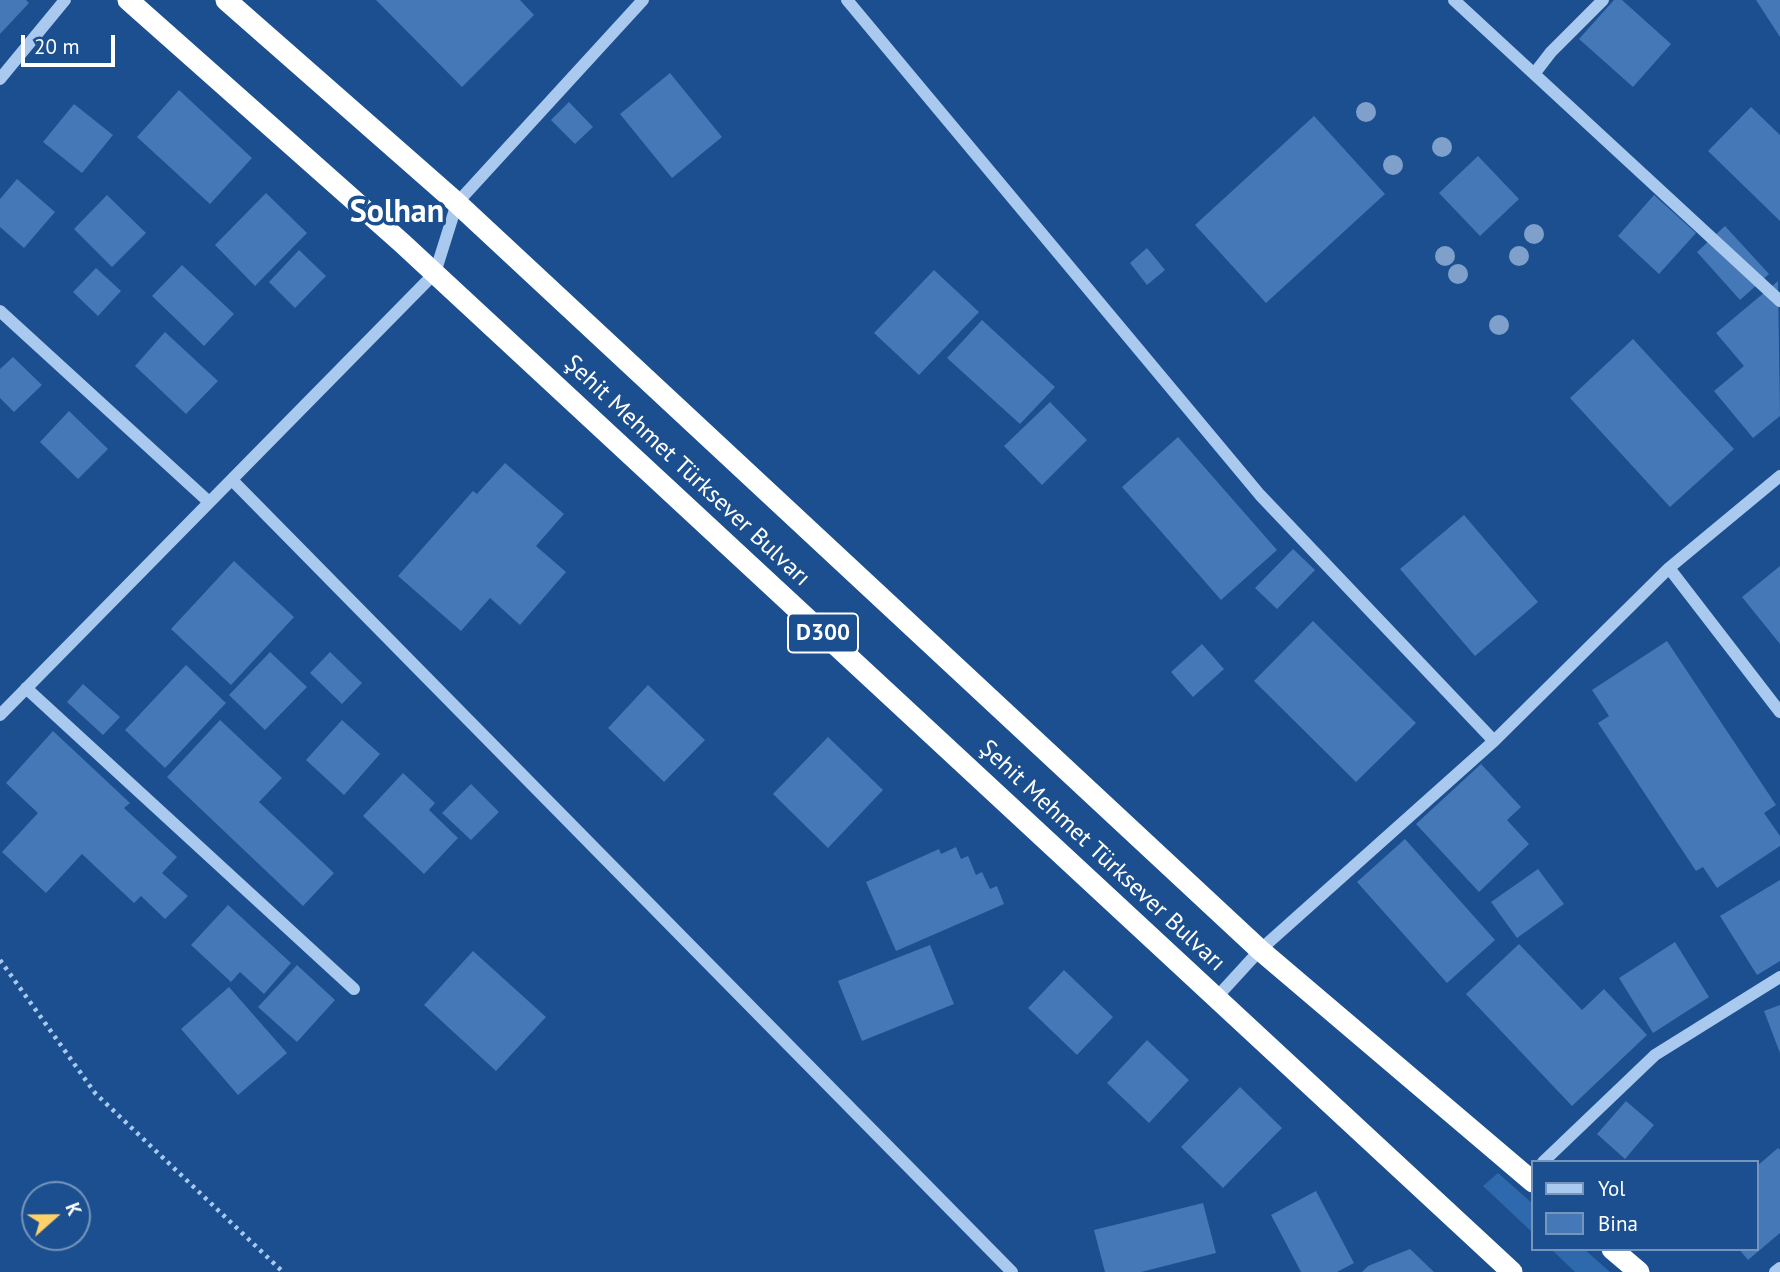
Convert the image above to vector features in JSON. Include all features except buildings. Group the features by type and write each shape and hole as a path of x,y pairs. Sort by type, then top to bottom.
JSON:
{"highway":[{"name":"Şehit Mehmet Türksever Bulvarı","path":"128,0 435,273 1512,1272"},
{"name":"Şehit Mehmet Türksever Bulvarı","path":"226,0 457,203 1260,950 1531,1177"},
{"path":"1614,1251 1639,1272"}],"street":[{"path":"0,79 65,0"},
{"path":"0,715 435,273 457,203 643,0"},
{"path":"847,0 1259,495 1494,741"},
{"path":"1454,0 1780,301"},
{"path":"1534,74 1551,52 1603,0"},
{"path":"0,312 209,502"},
{"path":"1216,998 1260,950 1494,741 1669,568 1780,476"},
{"path":"232,480 1012,1272"},
{"path":"1669,568 1780,712"},
{"path":"26,688 354,989"},
{"path":"1545,1160 1655,1055 1780,977"},
{"path":"1775,1272 1780,1268"}],"path":[{"path":"0,960 94,1093 283,1272"}],"shaded area":[{"path":"1498,1173 1532,1203 1532,1232 1483,1186"},
{"path":"1553,1251 1586,1251 1610,1272 1575,1272"}],"district":[{"name":"Solhan","path":"397,213"}]}
